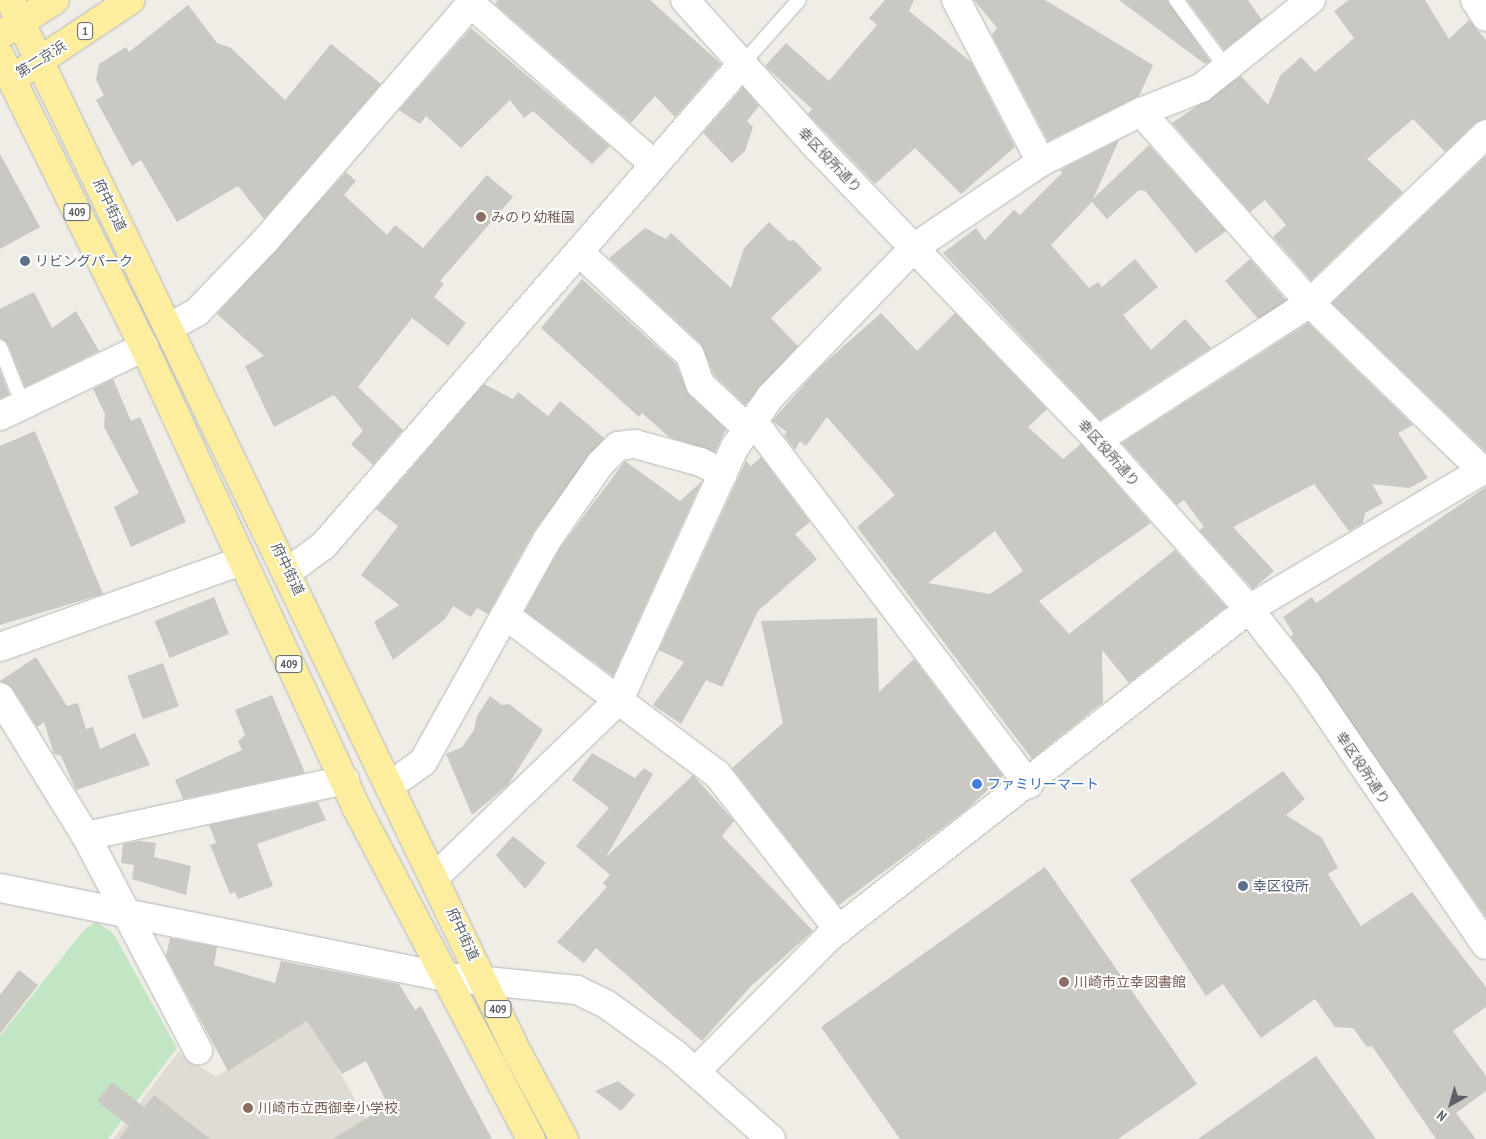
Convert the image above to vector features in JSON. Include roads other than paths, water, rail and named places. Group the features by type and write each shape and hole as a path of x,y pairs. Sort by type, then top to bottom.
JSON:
{"highway":[{"path":"11,19 55,0"},
{"name":"第二京浜","path":"3,73 39,63 131,0"},
{"name":"府中街道","path":"11,19 39,63 170,327 485,980 564,1139"},
{"name":"409","path":"3,73 144,347 345,780 445,977 531,1139"}],"street":[{"name":"幸区役所通り","path":"685,0 1098,440 1249,609 1306,683 1486,945"},
{"path":"956,0 1041,162"},
{"path":"436,876 619,700 723,474 751,425 770,397 915,247 1041,162 1141,112 1201,88 1311,0"},
{"path":"1475,0 1486,17"},
{"path":"170,327 197,312 266,240 473,2 655,164"},
{"path":"289,571 324,545 743,63"},
{"path":"696,1071 839,930 1029,784 1249,609 1484,469 1310,303 1141,112"},
{"path":"1098,440 1310,303 1486,134"},
{"path":"579,252 690,355 700,384 751,425 1029,784"},
{"path":"12,411 144,347"},
{"path":"391,785 423,762 564,513 618,446 635,444 701,462 723,474"},
{"path":"0,647 242,561"},
{"path":"505,615 717,774 839,930"},
{"path":"0,697 86,836 125,914 198,1050"},
{"path":"86,836 345,780"},
{"path":"0,888 445,977 577,990 635,1023 696,1071 771,1139"}],"lane":[{"path":"743,63 799,0"},
{"path":"1176,0 1227,69"},
{"path":"0,347 12,411"}],"place":[{"name":"みのり幼稚園","path":"481,217"},
{"name":"リビングパーク","path":"25,261"},
{"name":"ファミリーマート","path":"977,784"},
{"name":"幸区役所","path":"1243,886"},
{"name":"川崎市立幸図書館","path":"1064,982"},
{"name":"川崎市立西御幸小学校","path":"248,1108"}]}
